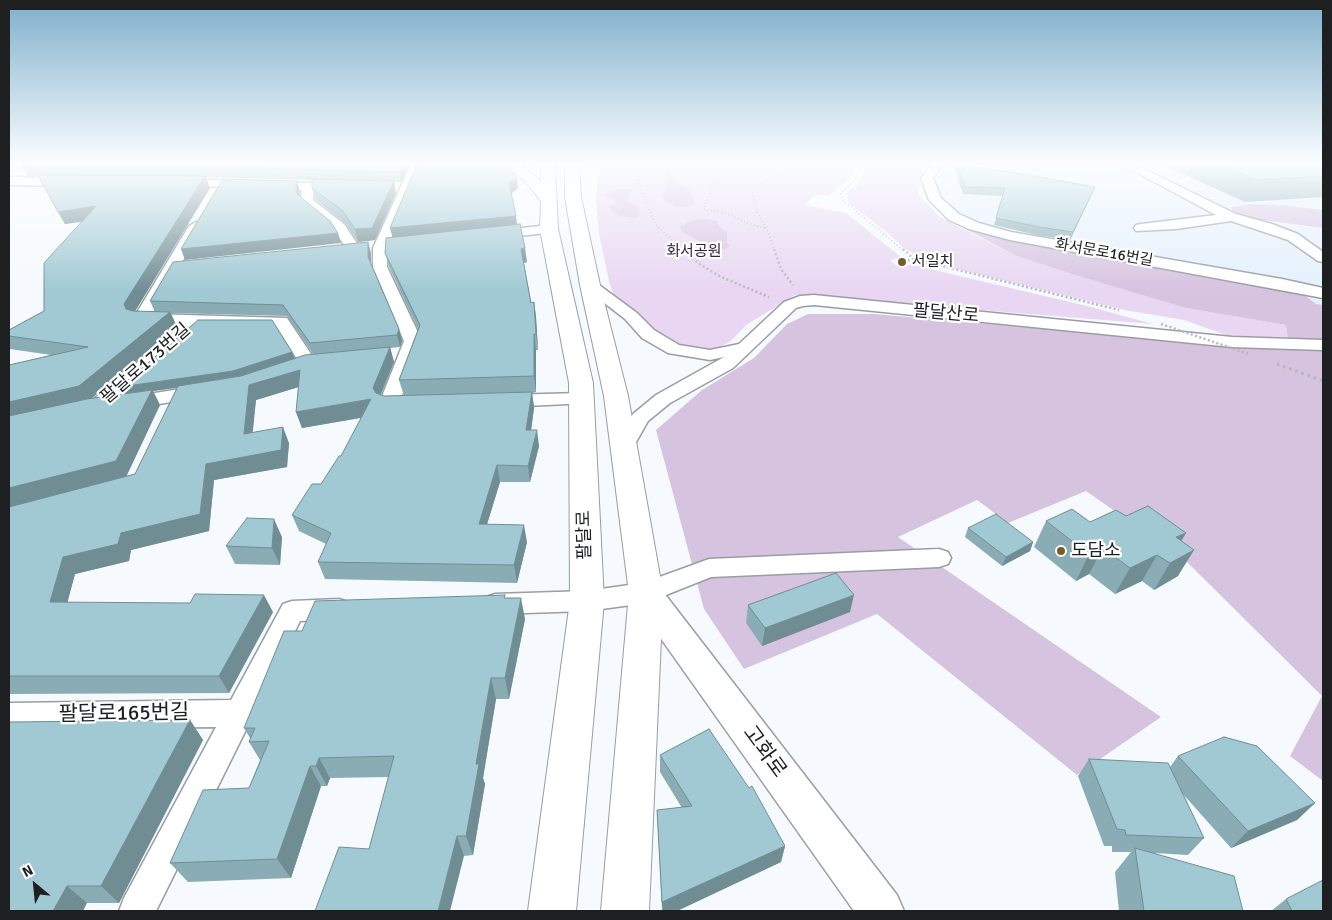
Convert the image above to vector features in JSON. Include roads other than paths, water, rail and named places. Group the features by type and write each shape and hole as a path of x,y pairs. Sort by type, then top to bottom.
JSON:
{"main road":[{"path":"544,205 549,215"},
{"name":"팔달로","path":"549,205 549,215 581,383 587,601 552,911"},
{"path":"575,205 590,285 616,396 646,593 625,911"}],"street":[{"path":"313,205 339,227 353,248"},
{"path":"396,205 380,248 380,267 413,341 399,355 389,404 427,403"},
{"name":"화서문로16번길","path":"940,205 954,218 974,226 1029,240 1282,284 1323,293"},
{"path":"1204,205 1232,217 1267,227 1292,237 1323,258"},
{"path":"480,237 549,215"},
{"path":"173,266 202,216"},
{"path":"1141,228 1232,217"},
{"path":"334,250 400,245"},
{"path":"173,266 192,264"},
{"name":"팔달로173번길","path":"173,266 141,318 197,321 281,321 309,364"},
{"path":"590,285 631,316 648,334 674,350 710,355 743,348"},
{"name":"팔달산로","path":"624,446 640,418 662,399 727,364 790,305 800,301 814,300 1232,342 1323,345"},
{"name":"팔달로173번길","path":"96,408 197,321"},
{"name":"팔달로173번길","path":"76,412 96,408 172,405 222,389"},
{"path":"485,401 582,399"},
{"path":"469,605 587,601 646,593 709,568 939,558"},
{"name":"고화로","path":"646,593 881,911"},
{"path":"137,911 292,611 360,608"},
{"name":"팔달로165번길","path":"9,716 238,713"}],"place":[{"name":"서일치","path":"902,262"},
{"name":"도담소","path":"1061,551"}],"park label":[{"name":"화서공원","path":"694,252"}]}
